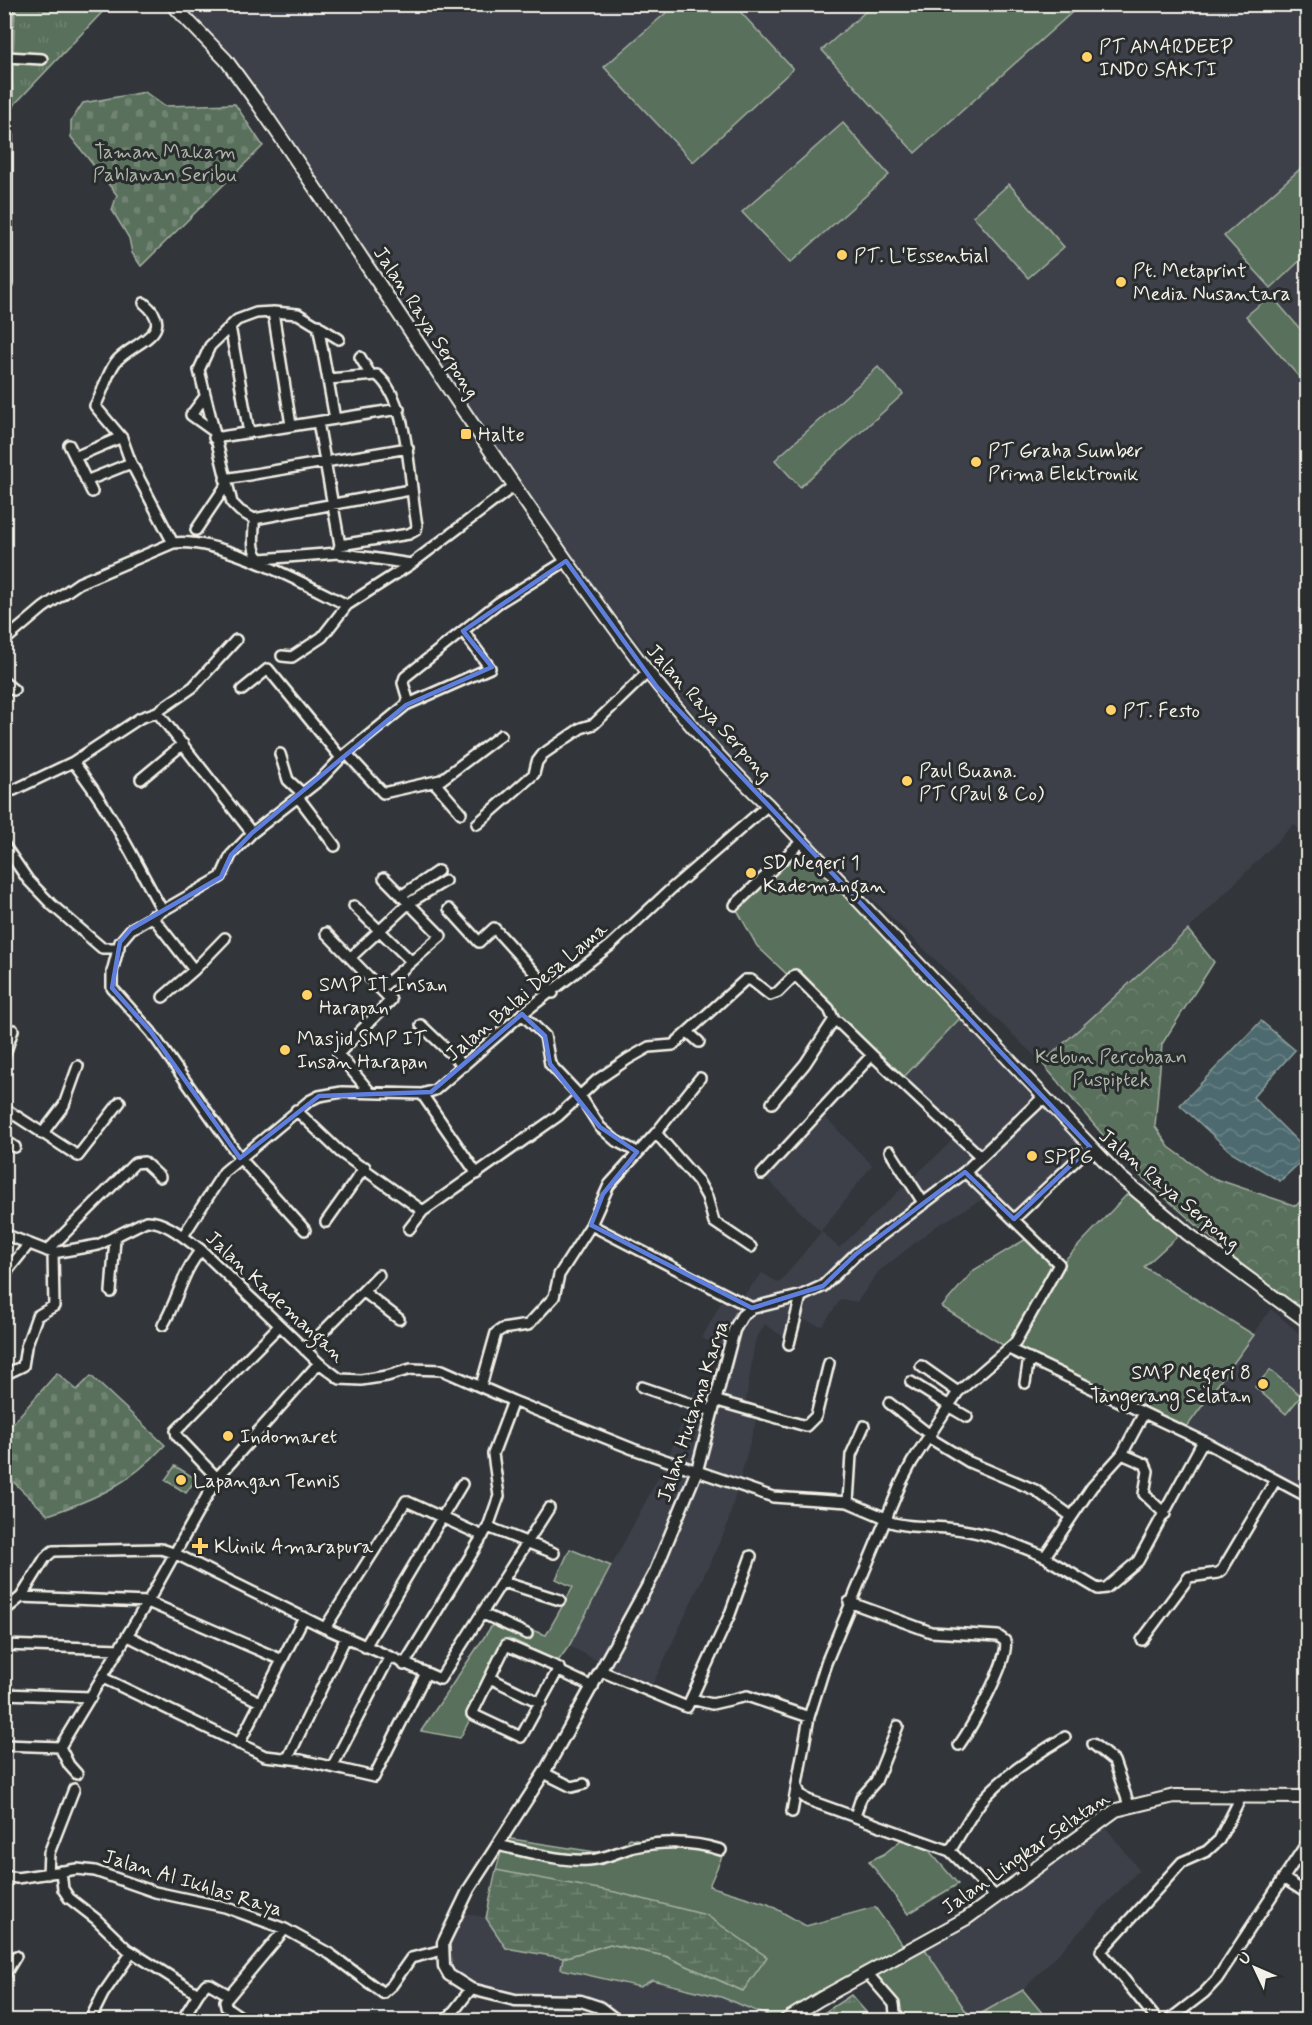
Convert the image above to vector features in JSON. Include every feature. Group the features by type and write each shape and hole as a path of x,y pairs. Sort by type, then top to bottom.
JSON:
{"main road":[{"name":"Jalan Raya Serpong","path":"172,4 226,60 258,104 514,486 647,673 723,761 768,805 1120,1177 1171,1220 1308,1322"},
{"name":"Jalan Lingkar Selatan","path":"786,2020 948,1930 1102,1818 1129,1804 1174,1797 1242,1795 1308,1797"}],"street":[{"path":"7,4 5,57 7,284"},
{"path":"5,57 42,59"},
{"path":"144,303 154,311 157,319 154,328 142,345 129,350 115,363 95,406 122,438 131,463 173,543"},
{"path":"273,312 291,425"},
{"path":"339,339 298,314 273,312 256,313 230,326 210,346 199,367 204,398 233,506 254,519 410,490"},
{"path":"230,326 249,433"},
{"path":"318,326 335,419"},
{"path":"360,357 370,374"},
{"path":"254,519 254,550 255,555 261,559 339,549 412,533 417,527 410,490 408,448 399,409 382,379 370,374 328,379"},
{"path":"204,398 191,416 213,434 249,433 399,409"},
{"path":"318,422 339,549"},
{"path":"75,457 117,439"},
{"path":"69,445 92,492"},
{"path":"196,530 226,481 408,448"},
{"path":"86,481 131,463"},
{"path":"282,656 292,657 322,637 347,605 411,564 514,486"},
{"path":"4,641 43,608 79,583 173,543 189,541 243,557 347,605"},
{"path":"339,549 411,564"},
{"path":"406,705 408,699 403,682 405,677 498,603 566,561"},
{"path":"304,1230 240,1158 151,1032 112,988 112,972 118,948 124,935 131,929 221,877 231,855 252,833 321,779 344,756 406,705 490,667 463,631"},
{"path":"4,791 14,790 73,762 122,733 140,718 157,712 200,681 236,640"},
{"path":"242,690 268,669 344,756 381,793 428,782 435,783 461,813"},
{"path":"477,825 534,774 537,762 543,754 572,733 598,721 647,673"},
{"path":"4,682 14,690"},
{"path":"157,712 252,833"},
{"path":"435,783 501,735"},
{"path":"141,779 183,744"},
{"path":"280,754 288,780 335,846"},
{"path":"73,762 92,785 162,910"},
{"name":"Jalan Balai Desa Lama","path":"422,1094 435,1090 522,1014 553,993 611,945 671,889 768,805"},
{"path":"735,905 802,841"},
{"path":"4,845 28,880 52,905 102,948 118,948"},
{"path":"401,896 438,871"},
{"path":"380,989 441,936 384,878"},
{"path":"350,958 409,903 445,881"},
{"path":"354,906 411,961"},
{"path":"449,909 479,942 494,928 553,993"},
{"path":"152,916 194,970"},
{"path":"326,933 392,1000 338,1054 370,1092"},
{"path":"163,997 194,970 225,938"},
{"path":"409,1229 423,1211 581,1097 597,1080 627,1059 649,1047 673,1045 745,980 751,980 771,995 795,975 829,1009 834,1020 981,1157"},
{"path":"522,1014 544,1036 550,1064 581,1097 600,1126 616,1141 637,1152"},
{"path":"772,1103 792,1082 834,1020"},
{"path":"421,1026 464,1066"},
{"path":"4,1057 13,1030"},
{"path":"688,1032 699,1042"},
{"path":"762,1174 872,1055"},
{"path":"42,1134 64,1105 78,1066"},
{"path":"481,1386 496,1333 502,1329 528,1325 554,1298 559,1275 591,1225 603,1194 700,1078"},
{"path":"183,1236 220,1176 296,1110 319,1096 331,1093 422,1094 477,1174"},
{"name":"Jalan Hutama Karya","path":"443,1947 469,1889 544,1773 654,1574 697,1470 734,1330 742,1316 752,1308 801,1296 823,1286 856,1254 965,1172 1044,1097"},
{"path":"4,1108 78,1156 120,1102"},
{"path":"296,1110 340,1152 365,1167 423,1211"},
{"path":"656,1133 698,1181 706,1197 712,1220 751,1247"},
{"path":"4,1140 15,1148"},
{"path":"1014,1219 1090,1147"},
{"path":"890,1151 924,1204"},
{"path":"4,1375 22,1367 37,1316 53,1307 55,1289 50,1252 135,1163 144,1162 160,1177"},
{"path":"326,1222 365,1167"},
{"path":"792,1812 798,1789 809,1716 849,1602 888,1520 905,1476 958,1392 1009,1349 1059,1264 965,1172"},
{"name":"Jalan Kademangan","path":"4,1234 50,1252 84,1249 115,1239 149,1221 183,1236 201,1250 279,1326 340,1379 374,1379 411,1369 442,1370 633,1449 774,1497 848,1502 909,1527 947,1527 1001,1538 1046,1557 1103,1590 1138,1562 1165,1514"},
{"path":"591,1225 752,1308"},
{"path":"111,1292 115,1239"},
{"path":"4,1275 28,1245"},
{"path":"163,1325 173,1309 187,1268 201,1250"},
{"path":"305,1350 379,1275"},
{"path":"364,1292 399,1319"},
{"path":"789,1344 801,1296"},
{"path":"217,1478 177,1436 176,1431 279,1326"},
{"path":"1009,1349 1203,1441 1308,1497"},
{"path":"1025,1383 1029,1358"},
{"path":"60,1747 104,1678 217,1478 319,1363"},
{"path":"642,1387 713,1406 806,1426 816,1416 829,1363"},
{"path":"921,1366 958,1392"},
{"path":"911,1382 967,1417"},
{"path":"404,1665 488,1527 499,1496 493,1454 513,1401"},
{"path":"889,1403 929,1436 969,1462 1035,1490 1071,1516"},
{"path":"1046,1557 1092,1486 1122,1454 1144,1413"},
{"path":"848,1502 851,1455 864,1426"},
{"path":"1122,1454 1145,1464 1148,1471 1144,1494 1165,1514 1203,1441"},
{"path":"1142,1640 1189,1577 1218,1573 1222,1570 1275,1481"},
{"path":"365,1647 462,1484"},
{"path":"326,1628 406,1501 483,1536"},
{"path":"4,1611 21,1597 45,1558 53,1551 152,1549 176,1554 388,1658 440,1680 549,1508"},
{"path":"488,1527 554,1553"},
{"path":"601,1671 687,1707 730,1614 750,1556"},
{"path":"503,1582 560,1600"},
{"path":"21,1597 148,1602 282,1660"},
{"path":"849,1602 931,1632 998,1636 1005,1641 1006,1649 997,1677 959,1745"},
{"path":"483,1614 527,1634"},
{"path":"239,1744 304,1617"},
{"path":"128,1636 260,1702"},
{"path":"288,1758 346,1637"},
{"path":"4,1646 120,1649"},
{"path":"559,1671 521,1737 474,1716 506,1646 558,1666 559,1671 593,1687"},
{"path":"332,1767 388,1658"},
{"path":"104,1678 265,1756 288,1758 374,1777 425,1675"},
{"path":"490,1678 541,1703"},
{"path":"4,1694 91,1697"},
{"path":"691,1699 712,1704 747,1696 809,1716"},
{"path":"855,1816 861,1798 876,1781 898,1726"},
{"path":"950,1851 977,1808 991,1792 1038,1753 1065,1737"},
{"path":"1093,1744 1114,1761 1129,1804"},
{"path":"4,1745 60,1747"},
{"path":"60,1747 69,1765 77,1774"},
{"path":"544,1773 572,1787 584,1784"},
{"path":"48,1874 49,1853 74,1789"},
{"path":"798,1789 800,1794 808,1800 950,1851 996,1897"},
{"path":"1158,2020 1101,1951 1182,1862 1207,1851 1219,1840 1242,1795"},
{"path":"1169,2020 1217,1979 1308,1841"},
{"path":"497,1845 577,1860 592,1860 634,1847 677,1842 692,1842 721,1850"},
{"path":"61,1871 65,1894 132,1952 198,1994"},
{"name":"Jalan Al Ikhlas Raya","path":"4,1876 17,1878 61,1871 95,1871 155,1892 215,1904 285,1929 330,1954 383,1993 392,1985 411,1958 443,1947"},
{"path":"1283,1878 1308,1894"},
{"path":"245,2020 226,2007 225,2001 255,1968 285,1929"},
{"path":"443,1947 444,1966 449,1975 471,1989 514,2000 580,2001 599,2007 616,2020"},
{"path":"90,2020 103,1994 132,1952"},
{"path":"4,1976 16,1956"},
{"path":"867,1973 894,2004 895,2013 902,2020"},
{"path":"182,2020 206,1984 229,1995"},
{"path":"447,2020 471,1989"}],"highlighted area":[{"path":"566,561 657,687 1090,1147 1014,1219 965,1172 856,1254 823,1286 752,1308 591,1225 603,1194 637,1152 600,1127 550,1064 545,1036 522,1014 431,1092 319,1096 240,1158 151,1032 112,988 120,942 131,929 221,877 231,855 252,833 406,705 492,667 463,631"}],"shaded area":[{"path":"175,5 1307,5 1307,838 1294,824 1188,930 1042,1063 736,767 566,551 230,62"},
{"path":"965,1013 1091,1143 1012,1215 991,1194 935,1227 878,1272 857,1302 841,1299 822,1326 798,1318 785,1338 765,1324 755,1341 745,1406 759,1409 727,1526 651,1688 569,1646 666,1463 695,1390 712,1396 726,1348 702,1338 725,1295 740,1300 762,1273 779,1283 821,1232 760,1172 819,1111 872,1165 821,1231 839,1248 957,1136 900,1081"},
{"name":"SMP Negeri 8 Tangerang Selatan","path":"1271,1309 1307,1340 1307,1494 1186,1428"},
{"path":"1100,1820 1139,1870 1023,1990 972,2020 921,1943"},
{"path":"457,1911 486,1918 506,1948 563,1958 561,1969 640,1987 652,1980 721,1997 779,2020 616,2020 593,2002 497,1998 460,1983 439,1952"}],"green space":[{"path":"733,4 793,69 693,162 604,67 675,5"},
{"path":"15,5 109,5 11,108"},
{"path":"873,5 1080,5 915,153 822,50"},
{"name":"Taman Makam Pahlawan Seribu","path":"145,92 164,106 235,104 263,146 141,266 132,253 129,238 112,210 117,195 71,137 71,121 83,103"},
{"path":"843,123 889,175 790,263 742,212"},
{"path":"1307,163 1307,254 1271,288 1224,236"},
{"path":"1009,184 1064,247 1028,278 973,216"},
{"path":"1271,295 1307,337 1307,386 1246,316"},
{"path":"878,367 903,394 800,487 775,460"},
{"path":"796,841 965,1013 900,1081 757,946 732,901"},
{"name":"Kebun Percobaan Puspiptek","path":"1188,930 1214,962 1162,1044 1155,1126 1169,1147 1210,1177 1296,1206 1307,1194 1307,1314 1235,1259 1129,1166 1042,1063"},
{"path":"1134,1187 1179,1235 1144,1267 1254,1335 1186,1428 1006,1347 942,1307 974,1270 1033,1235 1062,1263"},
{"path":"1270,1370 1301,1396 1286,1414 1255,1387"},
{"path":"57,1373 77,1390 91,1376 165,1445 139,1470 112,1488 98,1496 48,1515 5,1474 5,1432"},
{"name":"Lapangan Tennis","path":"175,1466 196,1479 186,1493 165,1480"},
{"path":"570,1549 611,1566 569,1646 558,1661 513,1640 460,1738 421,1731 497,1618 546,1635 573,1587 556,1579"},
{"path":"912,1831 958,1884 908,1914 869,1861 884,1854"},
{"path":"505,1838 621,1856 629,1838 724,1852 709,1886 768,1904 806,1926 875,1907 906,1950 921,1943 971,2019 1023,1990 1048,2020 897,2020 869,1973 789,2020 779,2020 721,1997 652,1980 640,1987 561,1969 563,1958 610,1944 665,1956 743,1991 496,1870"},
{"path":"496,1870 615,1892 706,1915 767,1957 743,1991 665,1956 610,1944 563,1958 506,1948 486,1918"},
{"path":"851,1995 873,2020 813,2020"}],"water":[{"path":"1261,1021 1295,1050 1253,1097 1307,1151 1307,1156 1280,1181 1230,1151 1180,1105"}],"place":[{"name":"PT AMARDEEP INDO SAKTI","path":"1087,57"},
{"name":"PT. L'Essential","path":"842,255"},
{"name":"Pt. Metaprint Media Nusantara","path":"1121,282"},
{"name":"Halte","path":"466,434"},
{"name":"PT Graha Sumber Prima Elektronik","path":"976,462"},
{"name":"PT. Festo","path":"1111,710"},
{"name":"Paul Buana. PT (Paul & Co)","path":"907,781"},
{"name":"SD Negeri 1 Kademangan","path":"751,873"},
{"name":"SMP IT Insan Harapan","path":"307,995"},
{"name":"Masjid SMP IT Insan Harapan","path":"285,1050"},
{"name":"SPPG","path":"1032,1156"},
{"name":"SMP Negeri 8 Tangerang Selatan","path":"1263,1384"},
{"name":"Indomaret","path":"228,1436"},
{"name":"Lapangan Tennis","path":"181,1480"},
{"name":"Klinik Amarapura","path":"200,1546"}]}
